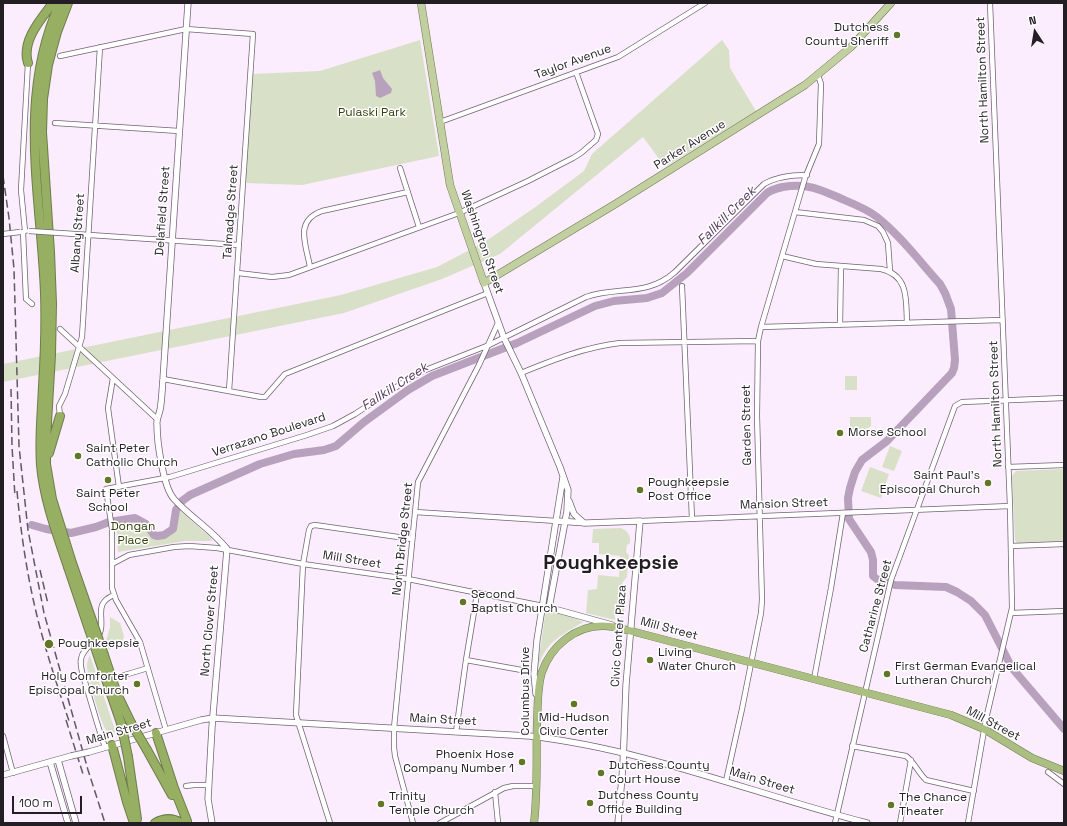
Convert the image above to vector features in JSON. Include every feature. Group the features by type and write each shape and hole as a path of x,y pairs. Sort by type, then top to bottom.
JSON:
{"highway":[{"path":"28,63 26,56 31,36 36,26 53,3"},
{"path":"60,3 50,30 42,59 36,88 34,119 45,310 40,455 44,489 101,657 121,723 128,757 137,823"},
{"path":"55,520 47,471 46,440 51,355 52,304 50,252 42,150 42,115 44,90 50,57 58,28 68,3"},
{"path":"47,471 50,450 60,416"},
{"path":"538,709 542,672 558,646 572,635 591,627 604,626 622,629"},
{"name":"Mill Street","path":"622,629 951,715 984,729 1032,758 1063,771"},
{"path":"101,657 131,722 185,822"},
{"name":"Columbus Drive","path":"535,823 538,709"},
{"path":"156,733 185,822"},
{"path":"108,746 134,823"},
{"path":"155,823 169,819 185,822"}],"main road":[{"name":"Washington Street","path":"421,3 450,185 484,283"},
{"name":"Parker Avenue","path":"484,283 689,159 796,92 851,47 891,3"}],"street":[{"name":"Delafield Street","path":"165,478 157,419 160,409 163,379 188,3"},
{"name":"Taylor Avenue","path":"440,122 618,57 705,3"},
{"name":"North Hamilton Street","path":"968,823 984,729 1011,613 1010,506 990,3"},
{"path":"60,56 186,28"},
{"name":"Talmadge Street","path":"186,28 253,34 229,392"},
{"name":"Albany Street","path":"60,416 59,406 65,394 82,337 100,47"},
{"path":"28,63 21,190 26,299 32,304"},
{"path":"238,273 272,277 289,275 459,213 573,158 596,140 598,134 576,72"},
{"name":"Garden Street","path":"726,781 752,662 762,600 758,516 758,341 806,175 818,147 821,84 818,75"},
{"path":"54,122 179,131"},
{"path":"400,168 419,227"},
{"name":"Verrazano Boulevard","path":"165,478 333,426 355,414 423,371 505,339 592,295 641,289 656,285 675,272 764,184 784,177 806,175"},
{"path":"310,267 304,229 307,220 314,214 408,192"},
{"path":"795,212 864,220 878,226 883,232 888,243 890,271"},
{"path":"3,234 24,232 88,234 239,245"},
{"path":"782,256 816,264 890,271 902,284 906,295 906,323"},
{"path":"840,325 841,266"},
{"name":"Washington Street","path":"484,283 498,323 559,462 568,493 565,522"},
{"path":"682,286 692,519"},
{"path":"163,379 229,392 265,397 285,374 488,294"},
{"path":"761,327 1002,320"},
{"name":"North Bridge Street","path":"413,823 395,756 394,728 418,482 421,473 479,365 498,323"},
{"path":"60,329 157,419"},
{"path":"521,373 576,352 608,344 758,341"},
{"path":"113,378 108,408 119,487"},
{"path":"1005,400 1064,398"},
{"name":"Catharine Street","path":"834,823 891,580 955,408 962,402 1005,400"},
{"path":"1008,467 1064,465"},
{"name":"Washington Street","path":"557,521 563,477"},
{"path":"165,478 106,488 112,525 111,586 114,595 140,642 166,730"},
{"name":"North Clover Street","path":"165,478 167,488 174,499 182,508 211,532 227,549 209,785 208,804 212,823"},
{"path":"568,493 573,513 584,523"},
{"name":"Mansion Street","path":"415,512 584,523 1010,506"},
{"path":"814,679 832,588 844,513"},
{"name":"Columbus Drive","path":"538,709 535,686 535,667 538,636 557,521"},
{"name":"Civic Center Plaza","path":"618,823 640,521"},
{"path":"549,608 565,522"},
{"path":"330,823 296,715 304,564 309,530 311,526 315,525 412,540"},
{"path":"1011,546 1064,544"},
{"path":"112,564 129,555 174,547 196,546 227,549"},
{"name":"Mill Street","path":"227,549 304,564 408,579 543,606 598,620 622,629"},
{"path":"456,732 477,594"},
{"path":"108,746 92,710 81,660 85,651 100,634 102,604 109,597 114,595"},
{"path":"1011,613 1064,611"},
{"path":"466,660 527,671"},
{"path":"118,677 148,668"},
{"name":"Main Street","path":"3,775 213,718 394,728 537,737 574,742 681,767 836,815 867,823"},
{"path":"3,736 13,772"},
{"path":"852,746 906,756 926,780 974,791"},
{"path":"58,760 76,823"},
{"path":"900,823 910,760"},
{"path":"50,762 68,823"},
{"path":"1048,772 1064,784"},
{"path":"186,786 209,785"},
{"path":"440,823 504,788 513,786 536,786"},
{"path":"495,792 498,823"}],"green space":[{"name":"Pulaski Park","path":"420,40 439,156 302,185 245,183 252,74 320,71"},
{"path":"722,40 729,50 730,68 756,111 665,167 643,137 500,254 442,279 344,313 3,382 3,364 341,295 437,267 483,243 584,171 592,154"},
{"path":"845,376 857,376 857,390 845,390"},
{"path":"850,417 871,417 871,426 863,432 850,432"},
{"path":"890,446 902,451 894,471 882,467"},
{"path":"870,467 889,474 881,498 861,491"},
{"path":"1064,469 1064,541 1017,543 1015,540 1012,476 1016,471"},
{"name":"Dongan Place","path":"177,508 211,538 212,541 185,541 118,552 116,521 130,519 138,520 145,524 154,535 162,536 170,532 172,529"},
{"path":"621,528 626,531 630,538 630,543 627,545 626,552 629,555 627,577 622,583 627,589 624,612 615,611 615,620 586,613 588,590 597,589 598,575 619,577 620,556 599,554 599,543 592,543 593,529"},
{"path":"546,609 560,612 583,622 554,641 548,647 540,662 537,672"},
{"path":"110,617 120,623 124,636 122,642 116,644 109,650 106,641 110,627"},
{"path":"90,655 116,733 110,733 107,731 98,711 87,667"}],"shaded area":[{"path":"380,70 383,78 392,89 391,93 380,98 376,96 375,81 372,73"}],"waterway":[{"name":"Fallkill Creek","path":"32,525 71,533 109,522 135,518 146,524 154,535 164,535 173,529 176,510 182,501 190,495 260,464 294,454 324,450 336,446 364,422 408,390 432,376 517,343 595,306 614,301 647,298 662,293 687,273 767,193 787,186 811,187 860,207 873,214 886,224 940,284 951,309 955,360 952,373 887,441 862,460 855,472 850,488 848,498 849,519 871,552 873,560 873,576 878,580 895,585 946,587 971,601 985,615 1012,668 1064,729"}],"railway":[{"path":"3,176 14,269 19,446 28,530 44,613 88,770 105,823"},
{"path":"11,389 15,497"},
{"path":"17,491 25,558 31,591 42,637 70,724"},
{"path":"40,570 48,604"},
{"path":"66,720 83,774"}],"place":[{"name":"Dutchess County Sheriff","path":"897,35"},
{"name":"Morse School","path":"840,433"},
{"name":"Saint Peter Catholic Church","path":"78,456"},
{"name":"Saint Peter School","path":"108,480"},
{"name":"Saint Paul's Episcopal Church","path":"988,483"},
{"name":"Poughkeepsie Post Office","path":"640,490"},
{"name":"Second Baptist Church","path":"463,602"},
{"name":"Poughkeepsie","path":"49,644"},
{"name":"Living Water Church","path":"650,660"},
{"name":"First German Evangelical Lutheran Church","path":"887,674"},
{"name":"Holy Comforter Episcopal Church","path":"137,684"},
{"name":"Mid-Hudson Civic Center","path":"574,704"},
{"name":"Phoenix Hose Company Number 1","path":"522,762"},
{"name":"Dutchess County Court House","path":"601,773"},
{"name":"Dutchess County Office Building","path":"590,803"},
{"name":"Trinity Temple Church","path":"381,804"},
{"name":"The Chance Theater","path":"891,805"}],"district":[{"name":"Poughkeepsie","path":"611,564"}]}
